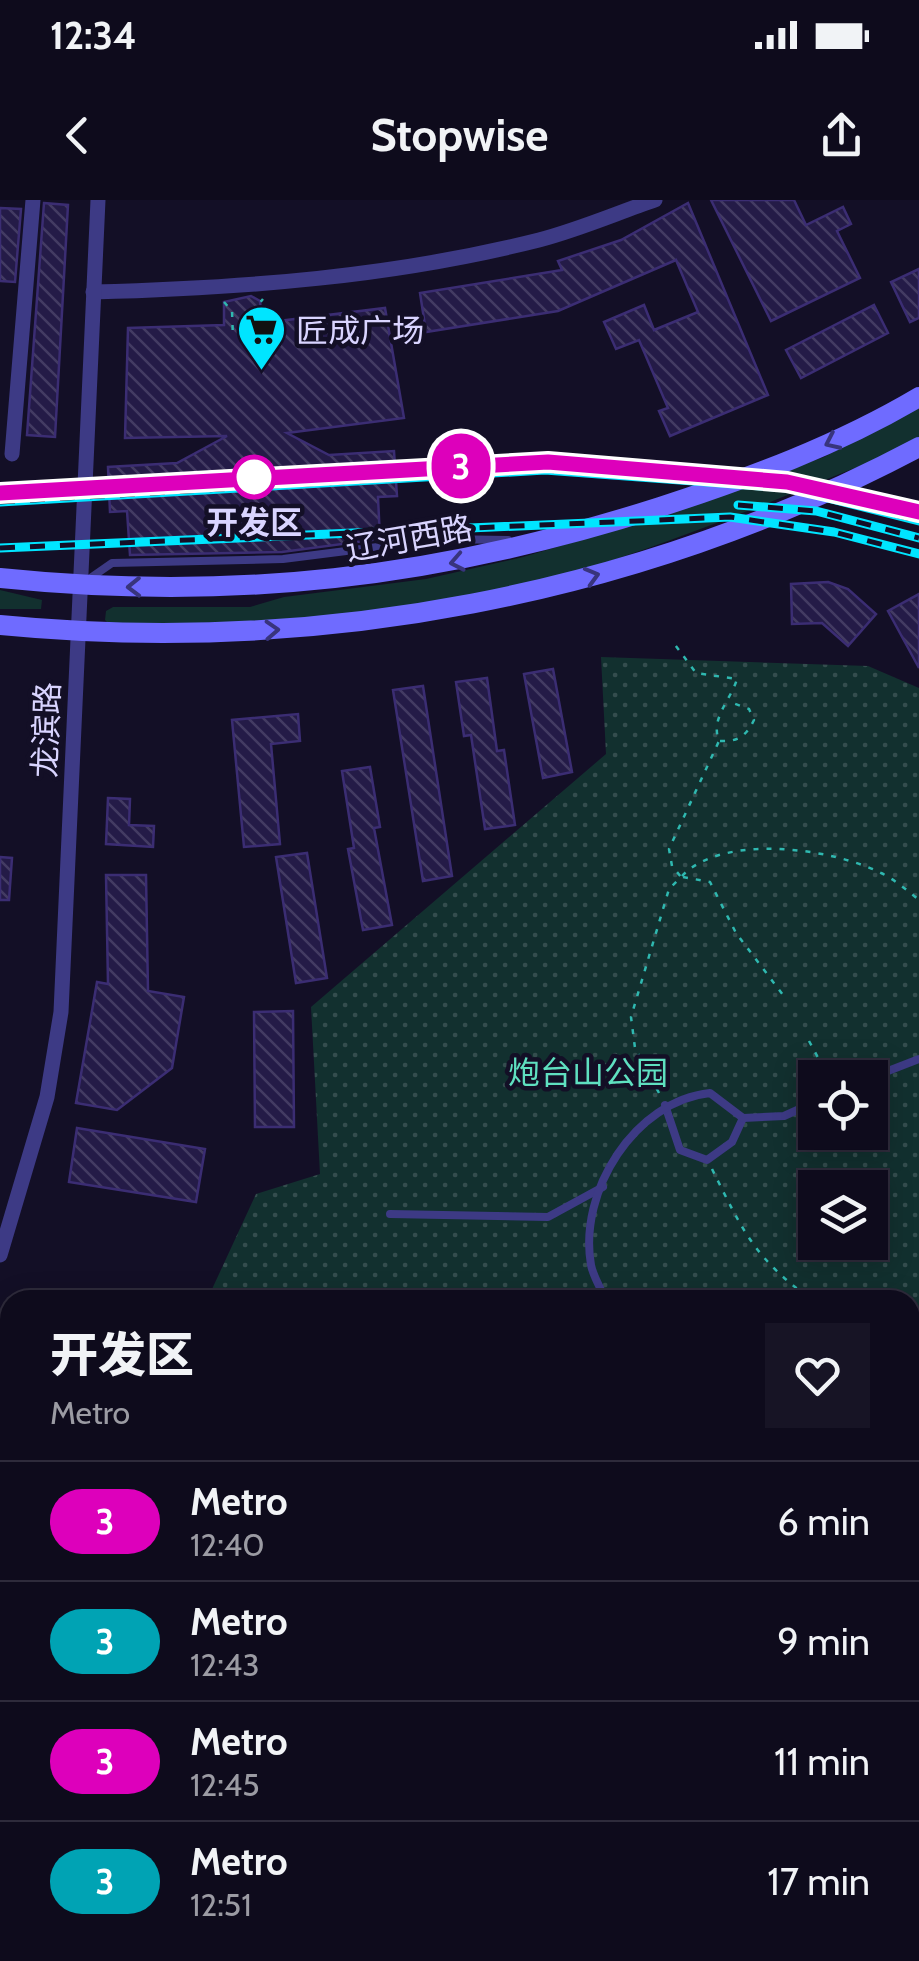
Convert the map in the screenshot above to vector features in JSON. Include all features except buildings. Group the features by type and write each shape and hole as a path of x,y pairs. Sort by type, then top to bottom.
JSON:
{"main road":[{"name":"辽河西路","path":"0,578 80,585 262,585 365,578 461,562 677,501 793,459 919,397"},
{"path":"0,625 187,634 368,622 484,603 549,588 711,537 825,494 919,447"}],"street":[{"path":"12,454 33,200"},
{"name":"龙滨路","path":"0,1255 47,1097 60,1012 98,200"},
{"path":"93,292 290,283 432,264 544,239 655,200"}],"lane":[{"path":"888,1071 919,1059"},
{"path":"602,1290 591,1266 591,1223 610,1166 652,1113 682,1096 710,1093 743,1118 784,1116 798,1110"},
{"path":"666,1105 680,1150 707,1160 732,1142 743,1118"},
{"path":"390,1214 548,1217 603,1187"}],"path":[{"path":"224,302 232,312 233,338"},
{"path":"253,338 252,311 260,302"},
{"path":"672,642 696,673 737,679 730,702 719,713 714,729 718,740 670,849 672,866 681,877 710,882 736,932 783,995"},
{"path":"718,740 734,742 747,734 754,720 750,709 730,702"},
{"path":"666,1105 635,1048 631,1017 669,889 694,863 720,852 782,848 880,872 919,900"},
{"path":"809,1041 819,1060"},
{"path":"707,1160 750,1246 773,1272 798,1290"}],"green space":[{"path":"919,408 919,437 887,455 659,544 525,585 408,607 289,619 110,625 105,620 106,611 113,607 250,607 284,597 426,579 523,557 635,524 824,457"},
{"path":"0,590 42,600 41,609 0,609"},
{"name":"炮台山公园","path":"601,657 868,666 919,688 919,1290 212,1290 256,1194 320,1174 311,1007 606,754"}],"railway":[{"path":"0,502 545,470 788,488 919,521"},
{"path":"738,505 816,511 919,538"},
{"path":"0,548 730,517 834,532 919,554"}],"metro line":[{"name":"3","path":"0,493 548,462 787,482 919,512"}],"place":[{"name":"匠成广场","path":"261,372"},
{"name":"开发区","path":"254,477"}]}
